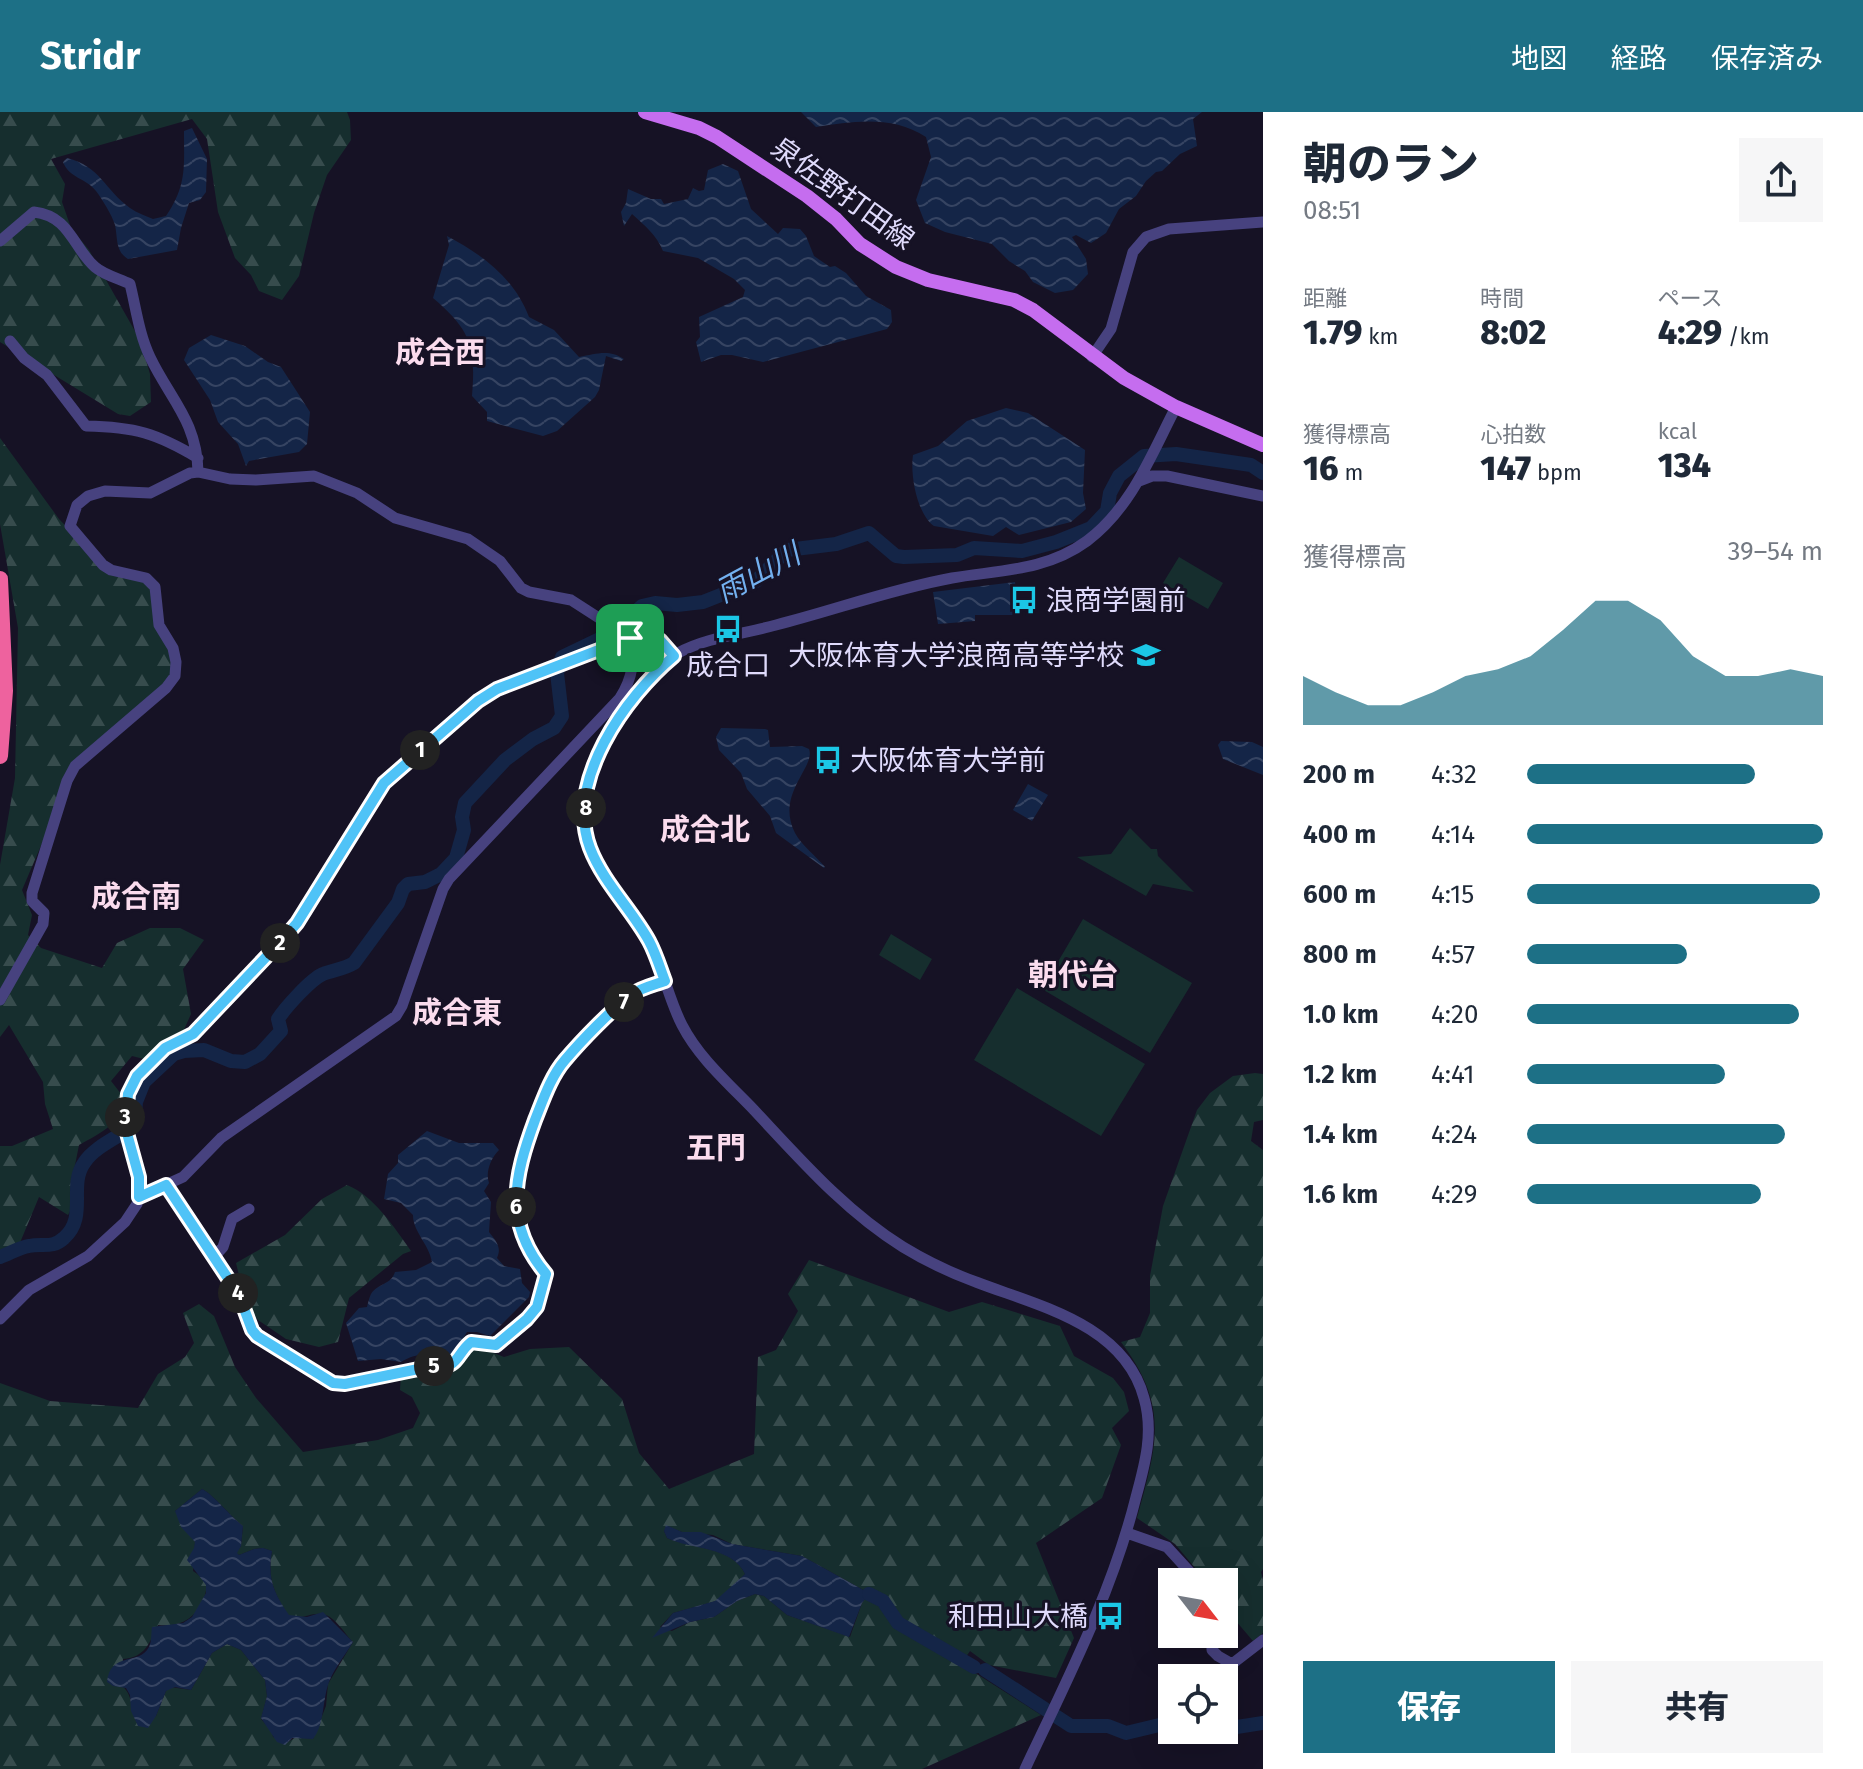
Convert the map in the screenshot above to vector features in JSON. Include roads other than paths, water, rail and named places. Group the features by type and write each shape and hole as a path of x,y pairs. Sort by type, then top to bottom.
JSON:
{"highway":[{"path":"0,579 5,691 0,756"}],"main road":[{"name":"泉佐野打田線","path":"645,112 699,128 741,151 807,196 836,219 860,244 896,267 937,283 1014,300 1051,323 1092,357 1172,413 1263,445"}],"street":[{"path":"0,241 34,212 41,213 64,226 96,268 130,284 151,359 190,425 198,472"},
{"path":"1092,357 1111,329 1133,252 1146,237 1169,229 1263,222"},
{"path":"10,341 24,358 47,375 86,426 117,427 152,434 198,458"},
{"path":"1025,1769 1100,1609 1127,1533 1148,1446 1149,1423 1141,1386 1120,1352 1079,1322 947,1271 851,1209 707,1061 680,1022 650,943 590,849 585,814 592,771 603,744 632,701 674,656 715,640 939,580 1039,566 1074,549 1103,528 1139,481 1172,413"},
{"path":"0,1000 43,924 44,913 32,901 32,893 67,781 75,766 166,688 175,676 173,648 159,625 155,587 146,578 111,570 103,565 73,533 70,526 72,516 77,505 88,496 105,491 150,493 198,472 230,479 256,480 314,476 357,493 395,518 468,539 500,561 521,588 571,600 630,638 634,655 632,673 620,698 449,879 396,1016 221,1138 183,1177 139,1197"},
{"path":"1139,481 1152,476 1167,476 1263,496"},
{"path":"0,1319 29,1290 104,1243 125,1222 139,1197 139,1177 125,1126 128,1094 137,1076 165,1048 193,1034 297,923 384,783 478,701 497,689 630,638 652,637 660,640 674,656"},
{"path":"166,1185 239,1295 257,1336 333,1383 345,1384 433,1366 447,1367 456,1362 471,1342 501,1343 537,1307 546,1274 534,1260 521,1233 516,1186 520,1161 547,1090 564,1061 632,994 665,981"},
{"path":"213,1258 223,1247 232,1219 249,1209"},
{"path":"1127,1533 1167,1547 1186,1568"},
{"path":"1212,1648 1218,1656 1232,1664 1263,1640"}],"water":[{"path":"801,112 1202,112 1193,119 1197,146 1180,154 1146,181 1136,196 1119,209 1106,233 1091,243 1076,235 1072,237 1086,259 1088,274 1073,290 1055,293 1033,282 1025,271 992,244 945,232 925,223 916,200 931,157 926,137 900,125 886,123 858,122 816,127"},
{"path":"192,128 207,159 206,192 200,200 189,203 177,250 128,259 119,248 115,225 101,198 92,187 69,171 63,162 67,158 87,167 121,201 136,211 153,219 166,216 181,185 184,131"},
{"path":"723,164 738,171 751,209 778,234 783,228 800,229 814,256 846,273 866,296 891,310 892,322 887,329 763,362 721,355 701,362 696,342 700,337 699,317 743,297 745,290 734,279 698,258 663,251 654,235 632,214 624,226 621,212 628,189 651,199 661,199 664,204 688,199 693,188 704,190 708,170"},
{"path":"447,236 496,269 515,291 529,317 554,330 579,357 607,353 624,359 621,361 606,356 595,397 557,431 543,436 487,421 487,412 472,396 473,365 468,341 456,320 433,298 449,245"},
{"path":"211,335 245,346 281,367 310,412 307,444 299,452 249,461 246,466 238,444 218,422 210,400 184,360 189,348"},
{"path":"1006,408 1028,413 1085,450 1083,493 1086,509 1071,522 1019,535 1006,527 993,536 934,526 923,513 916,494 913,455 938,446 967,421"},
{"path":"1015,582 1019,615 975,615 975,621 938,624 933,592"},
{"path":"721,728 765,729 768,730 770,747 802,746 809,749 807,764 792,794 790,819 798,838 824,868 776,833 770,816 747,789 741,773 719,750 716,737"},
{"path":"1221,741 1252,742 1263,747 1263,775 1223,759 1218,745"},
{"path":"1028,784 1048,795 1032,821 1013,810"},
{"path":"427,1131 459,1143 493,1143 499,1150 490,1165 489,1183 484,1191 491,1202 489,1232 499,1247 497,1258 504,1266 520,1269 522,1283 530,1292 529,1297 490,1336 467,1332 449,1361 425,1354 401,1362 381,1359 358,1361 346,1323 359,1308 367,1307 371,1294 391,1279 395,1272 416,1270 432,1262 413,1215 401,1203 384,1199 388,1174 398,1163 398,1155"},
{"path":"202,1489 243,1526 239,1555 254,1549 272,1551 270,1570 273,1585 289,1615 307,1617 323,1612 353,1642 329,1682 320,1726 313,1739 292,1738 285,1745 277,1742 261,1718 267,1696 265,1680 241,1650 227,1644 212,1653 191,1690 175,1687 166,1691 148,1728 138,1726 126,1688 107,1682 113,1666 144,1653 150,1645 152,1627 183,1623 192,1617 206,1593 206,1585 187,1560 195,1542 181,1527 175,1511"},
{"path":"666,1525 682,1532 701,1532 732,1544 802,1556 867,1592 869,1594 862,1603 849,1637 787,1615 764,1596 755,1594 737,1601 714,1617 690,1622 652,1638 673,1613 715,1601 745,1574 731,1558 721,1553 667,1538 664,1531"}],"waterway":[{"name":"雨山川","path":"0,1257 34,1245 51,1245 71,1230 77,1211 78,1181 84,1163 100,1147 134,1126 136,1102 144,1082 174,1054 204,1050 231,1061 245,1062 260,1054 281,1031 278,1019 305,988 323,974 354,963 398,903 403,889 408,884 425,882 441,874 456,858 464,830 462,817 465,803 505,760 554,728 562,716 557,673 562,657 610,634 642,606 703,602 756,581 787,550 836,544 869,533 896,556 904,557 957,555 974,548 1022,551 1056,542 1091,528 1107,511 1110,493 1119,476 1144,456 1176,454 1251,465 1263,473"},
{"path":"869,1594 883,1601 898,1623 974,1667"},
{"path":"985,1670 1071,1726 1108,1726 1126,1733 1158,1725"},
{"path":"1238,1727 1263,1723"}],"place":[{"name":"浪商学園前","path":"1024,600"},
{"name":"成合口","path":"728,629"},
{"name":"大阪体育大学浪商高等学校","path":"1146,655"},
{"name":"大阪体育大学前","path":"828,760"},
{"name":"和田山大橋","path":"1110,1616"}],"district":[{"name":"成合西","path":"440,353"},
{"name":"成合北","path":"705,830"},
{"name":"成合南","path":"136,897"},
{"name":"朝代台","path":"1073,975"},
{"name":"成合東","path":"457,1013"},
{"name":"五門","path":"716,1148"}]}
